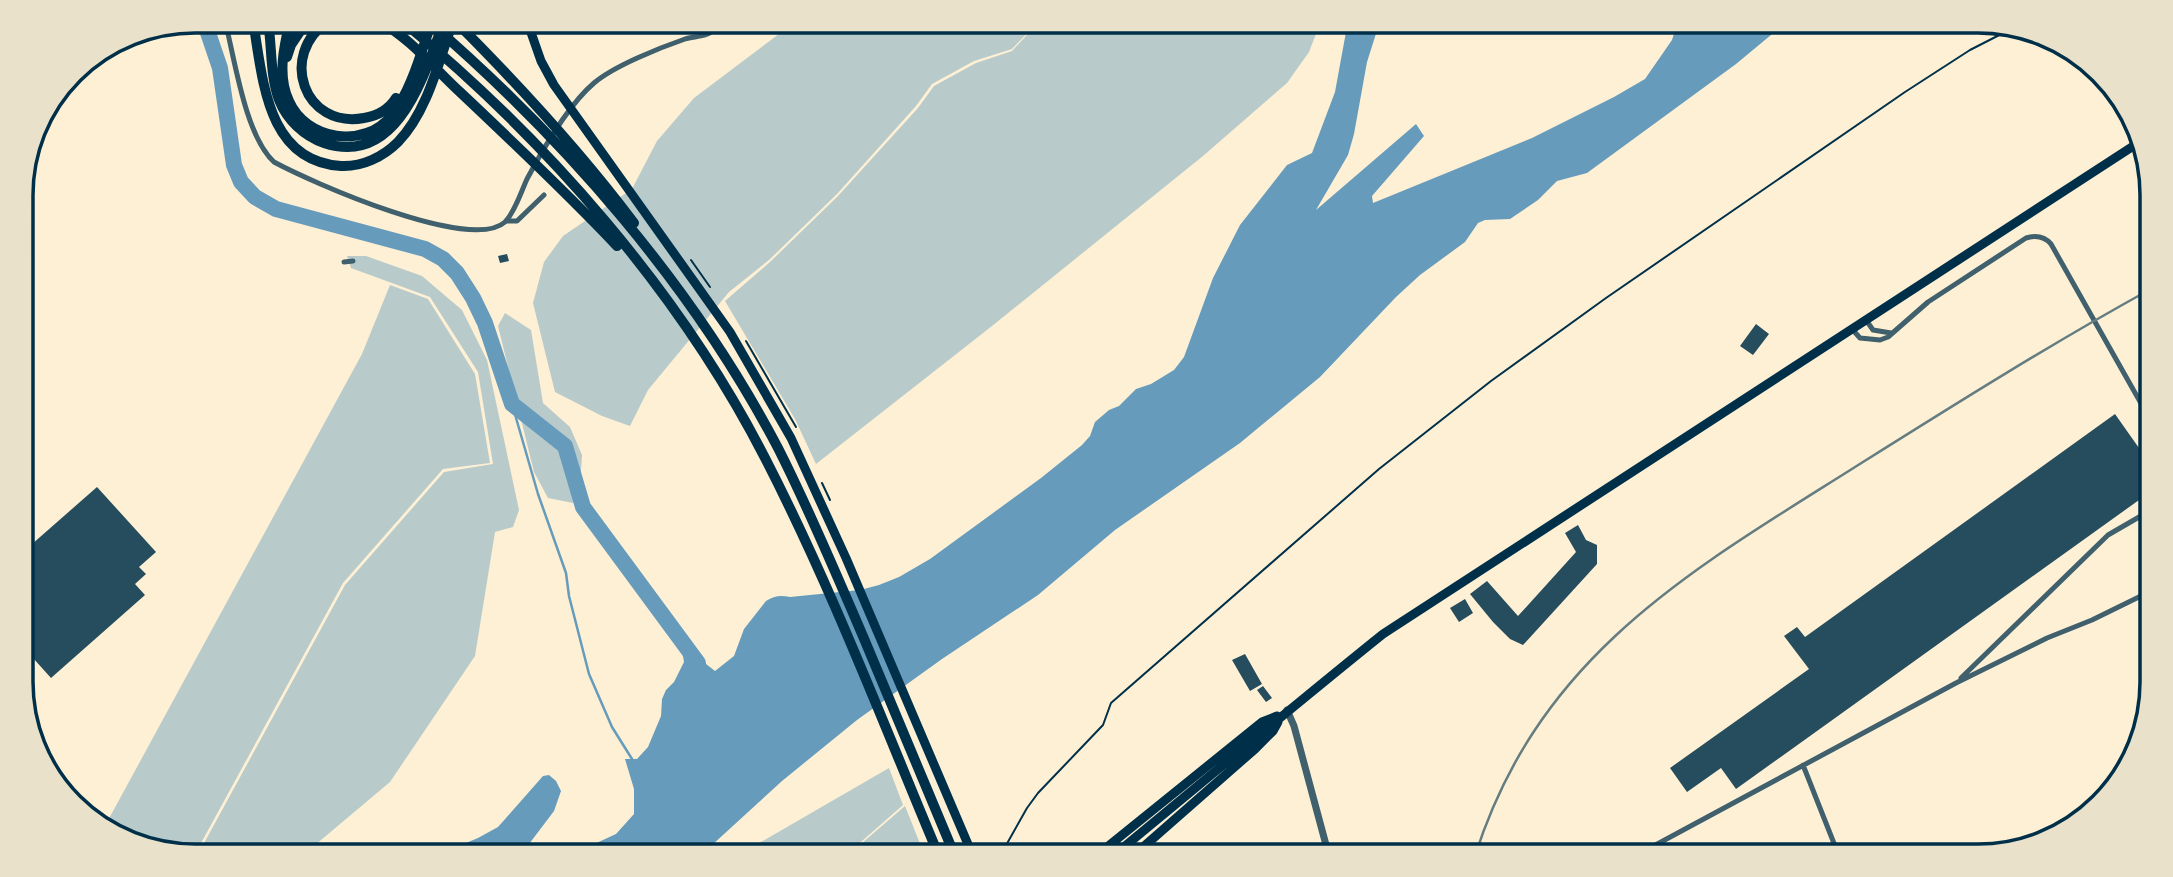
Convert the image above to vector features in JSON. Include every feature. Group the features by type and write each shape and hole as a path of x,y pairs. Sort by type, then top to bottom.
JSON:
{"highway":[{"path":"256,34 271,106 279,129 303,156 316,162 346,166 375,159 399,141 418,112 449,34"},
{"path":"269,34 275,85 286,114 294,124 318,141 345,147 378,137 402,117 415,95 439,34"},
{"path":"271,106 272,69 287,34"},
{"path":"287,34 283,77 288,100 309,126 327,135 348,137 370,132 387,120 403,97 426,34"},
{"path":"283,77 291,45 298,34"},
{"path":"313,34 302,57 302,78 315,102 336,117 348,120 372,117 383,111 393,103 412,74"},
{"path":"396,34 576,202 666,298"},
{"path":"417,34 466,77 567,178 666,298 733,401 764,456 819,570 934,844"},
{"path":"444,34 493,79 589,179 655,260 718,348"},
{"path":"467,34 564,135 632,219 695,307 778,448 950,844"},
{"path":"475,34 507,73"}],"main road":[{"path":"531,34 541,61 554,85 730,332 791,439 846,558 968,844"},
{"path":"1128,843 1285,712 1391,628 2132,147"},
{"path":"1111,843 1262,722 1285,712"},
{"path":"1147,843 1255,749 1273,731 1285,712"}],"street":[{"path":"228,34 250,121 265,153 274,162 390,211 435,225 472,231 496,227 506,221 564,119 589,88 607,74 680,41 708,34"},
{"path":"712,37 714,34"},
{"path":"506,221 517,221 544,195"},
{"path":"1852,329 1860,338 1880,340 1894,332 1928,302 2026,238 2039,236 2051,244 2140,398"},
{"path":"344,262 352,261"},
{"path":"1866,320 1872,330 1894,332"},
{"path":"1956,683 2108,535 2140,516"},
{"path":"1659,843 1956,683 2140,596"},
{"path":"1285,712 1294,726 1326,843"},
{"path":"1803,765 1834,843"}],"path":[{"path":"1007,844 1038,793 1103,725 1111,703 1379,469 1491,381 1796,166 1948,64 2000,35"}],"shaded area":[{"path":"1316,33 1309,52 1287,83 1203,156 816,464 795,419 725,301 838,196 918,108 934,86 976,63 1012,51 1028,34"},
{"path":"779,34 1027,34 1012,49 974,61 932,84 916,106 837,194 769,260 729,292 648,390 630,426 602,416 555,392 533,303 544,262 563,236 632,189 657,141 694,98"},
{"path":"347,256 366,256 422,276 462,310 487,360 519,510 513,527 495,532 475,656 390,782 316,844 204,844 345,585 444,472 493,464 478,372 430,297 351,268"},
{"path":"390,285 428,299 475,374 490,463 443,469 343,583 201,844 164,841 124,827 109,818 362,354"},
{"path":"505,313 531,330 543,403 570,427 582,455 580,486 573,503 548,498 534,472 498,326"},
{"path":"889,768 903,805 859,844 758,844"},
{"path":"905,806 920,844 861,844"}],"water":[{"path":"1346,33 1376,33 1367,62 1348,155 1316,210 1416,124 1424,136 1372,196 1373,203 1532,138 1614,97 1645,79 1674,33 1773,33 1736,64 1587,173 1557,181 1538,200 1510,219 1485,220 1478,223 1465,242 1420,275 1396,297 1320,377 1240,443 1115,530 1038,595 857,720 782,781 713,844 595,844 616,834 634,814 634,789 625,759 637,759 648,747 661,716 662,699 684,662 682,650 691,644 715,671 734,656 744,629 769,599 860,590 899,577 930,559 1041,478 1082,445 1090,436 1095,422 1109,410 1119,406 1136,389 1151,384 1174,370 1184,357 1213,278 1240,225 1287,165 1312,153 1335,92"},
{"path":"549,775 561,791 554,811 529,844 464,844 498,827 543,776"}],"building":[{"path":"507,254 509,261 500,263 498,256"},
{"path":"1756,324 1769,334 1753,355 1740,346"},
{"path":"2115,414 2140,449 2140,499 1736,789 1721,768 1687,792 1670,768 1809,669 1784,636 1797,627 1805,637"},
{"path":"97,487 156,552 139,567 146,574 135,584 145,595 51,678 33,658 33,543"},
{"path":"1578,525 1586,540 1597,545 1597,564 1523,645 1510,639 1470,594 1487,581 1518,616 1576,552 1565,533"},
{"path":"1465,599 1473,613 1459,622 1450,608"},
{"path":"1245,654 1262,684 1250,691 1232,660"},
{"path":"1263,686 1272,698 1266,702 1257,690"}],"waterway":[{"path":"208,34 220,68 234,165 241,182 255,197 276,209 425,249 443,259 457,273 485,323 512,404 565,446 583,507 698,663"},
{"path":"512,404 538,494 566,573 569,596 589,674 612,727 632,759"}],"railway":[{"path":"1480,843 1503,785 1539,723 1582,670 1630,623 1683,580 1800,501 2005,374 2140,295"}]}
